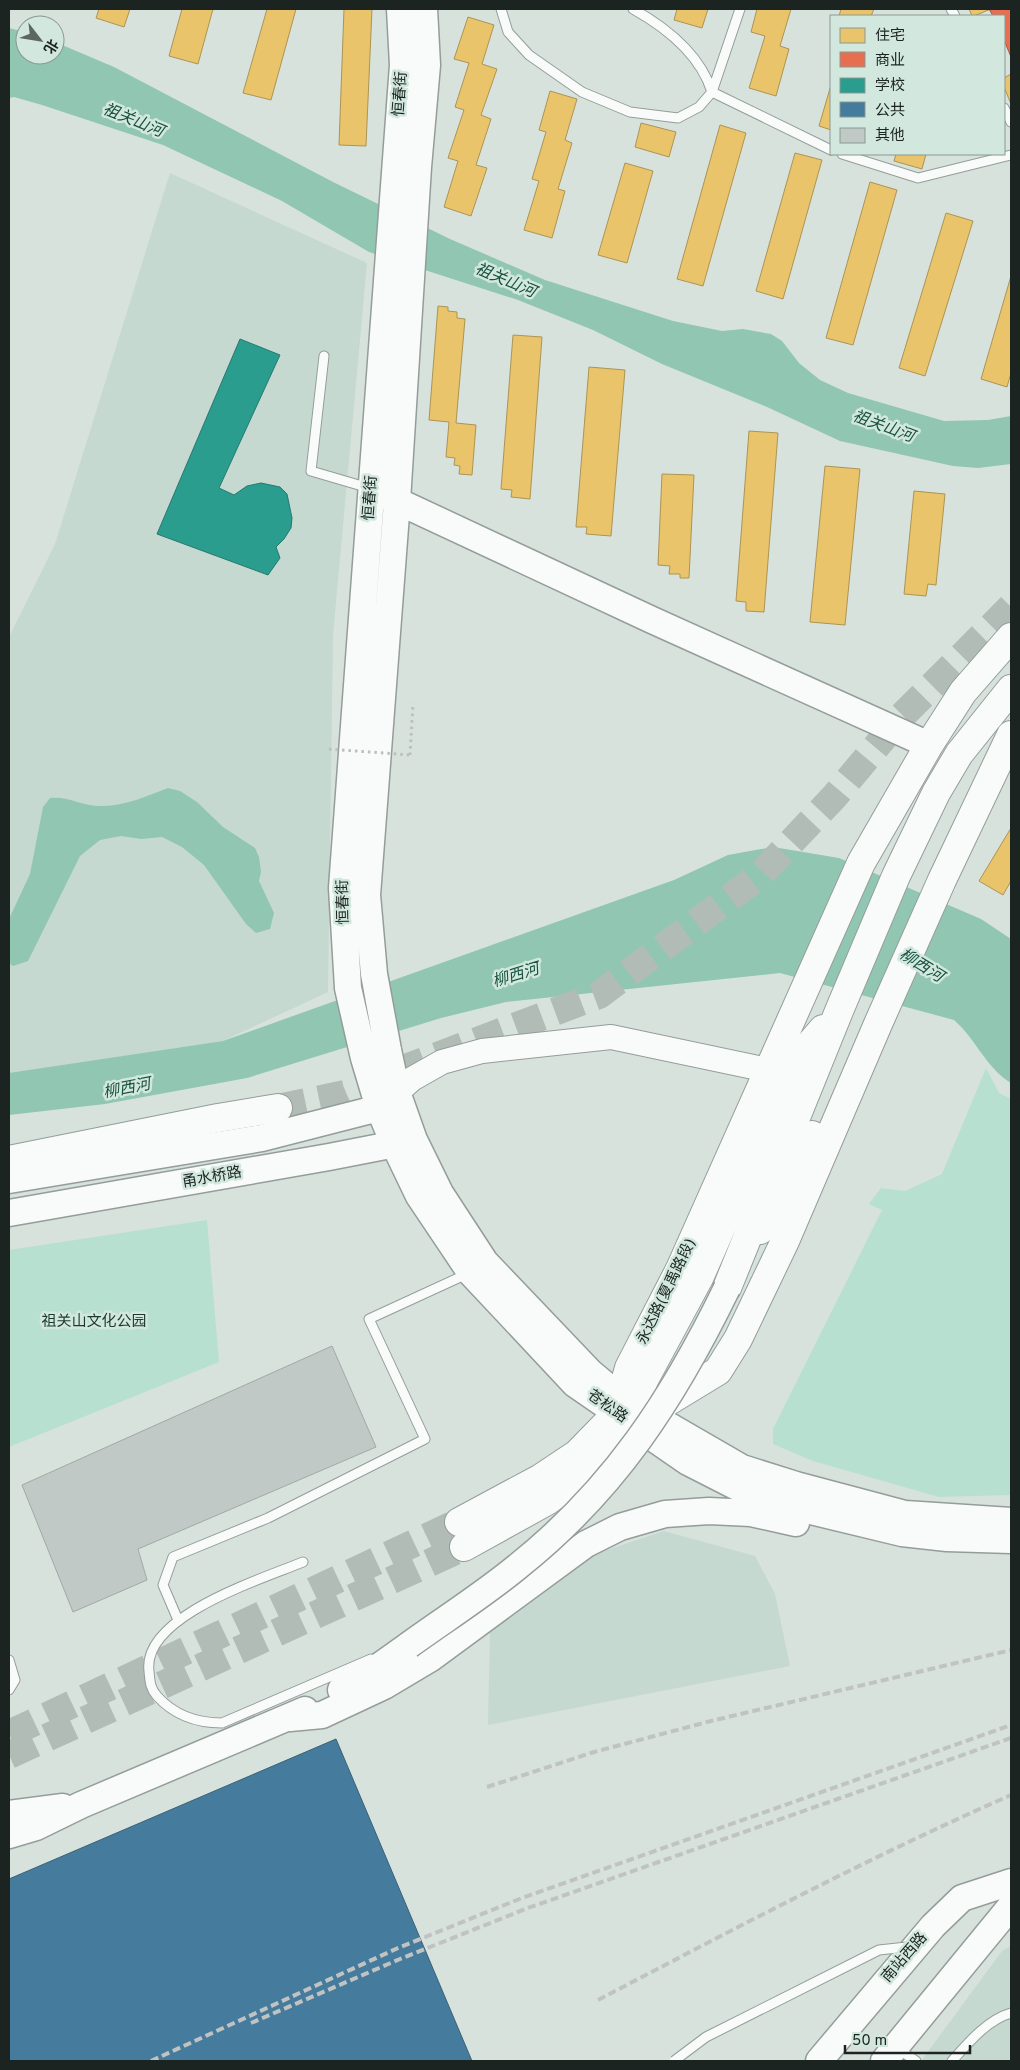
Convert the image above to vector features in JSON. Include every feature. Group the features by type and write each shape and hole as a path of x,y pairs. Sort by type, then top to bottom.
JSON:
{"main road":[{"name":"恒春街","path":"364,1058 348,988 342,888 372,489 395,332 407,164 400,9"},
{"name":"恒春街","path":"407,164 427,65 424,9"},
{"name":"恒春街","path":"388,1050 374,974 367,895 397,501 395,332"},
{"path":"372,489 652,620 929,745 963,692 1011,637"},
{"path":"626,1410 718,1371 738,1339 786,1241 860,1019 896,876 936,793 959,754 1011,689"},
{"path":"935,880 978,776 1011,729"},
{"path":"9,1835 36,1827 81,1805 290,1718 357,1682 517,1567 570,1519 628,1457 668,1399 727,1288 860,1019 1011,735"},
{"name":"永达路(夏禹路段)","path":"626,1410 629,1368 680,1269 861,863 929,745"},
{"path":"461,1535 547,1501 594,1468 700,1276 792,1064 860,1019"},
{"name":"苍松路","path":"388,1050 388,1100"},
{"name":"苍松路","path":"364,1058 388,1100 404,1142 419,1196 470,1272 575,1384 742,1468 796,1485 905,1514 1011,1521"},
{"name":"甬水桥路","path":"9,1180 262,1138 388,1100"},
{"path":"9,1160 218,1118 278,1108"},
{"name":"苍松路","path":"404,1142 485,1262 626,1410 688,1462 739,1488 790,1506 902,1533 947,1538 1011,1540"},
{"name":"甬水桥路","path":"9,1213 404,1142"},
{"path":"290,1718 322,1715 384,1686 431,1658 586,1544 620,1527 665,1514 710,1511 752,1513 850,1535 960,1553 1011,1556"},
{"path":"9,1814 81,1805"},
{"name":"南站西路","path":"819,2061 916,1946 962,1898 1011,1882"},
{"path":"899,2057 1011,1906"}],"street":[{"path":"388,1100 412,1079 442,1062 482,1051 611,1037 768,1070"}],"lane":[{"path":"501,9 508,32 528,55 582,92 630,112 678,118 699,107 712,92 740,9"},
{"path":"633,9 652,20 694,55 706,74 712,92 830,150"},
{"path":"1005,110 1011,122"},
{"path":"845,155 918,178 1011,155"},
{"path":"324,356 311,471 372,489"},
{"path":"178,1620 163,1585 173,1557 268,1518 424,1439 368,1319 470,1272"},
{"path":"303,1562 218,1597 178,1620 157,1641 148,1661 151,1688 166,1706 202,1723 222,1723 284,1698 338,1672 409,1645"},
{"path":"9,1660 15,1680 9,1690"},
{"path":"674,2061 706,2037 880,1950 916,1946"},
{"path":"952,2061 971,2040 1000,2016 1011,2014"}],"path":[{"path":"330,749 410,755 414,703"}],"shaded area":[{"path":"170,173 367,263 333,635 328,992 223,1041 9,1074 9,637 55,544"},
{"path":"664,1531 755,1556 775,1594 790,1666 488,1725 490,1632 592,1555"},
{"path":"1011,1946 1011,2061 921,2061 1002,1951"}],"green space":[{"path":"986,1068 999,1093 1011,1099 1011,1495 939,1497 813,1461 773,1444 773,1429 882,1210 869,1204 881,1188 905,1191 942,1174"},
{"name":"祖关山文化公园","path":"207,1220 219,1362 9,1447 9,1250"}],"water":[{"name":"祖关山河","path":"9,28 15,30 15,65 65,65 65,46 114,67 333,182 450,239 545,280 673,321 722,331 743,329 771,334 782,341 799,363 820,380 848,393 944,421 988,420 1011,416 1011,464 978,468 953,466 840,441 767,407 662,364 593,330 518,300 369,252 282,201 163,145 42,105 14,97 9,98"},
{"path":"168,788 180,791 197,802 223,827 255,848 259,857 261,872 259,881 274,913 270,929 256,933 246,924 204,865 182,847 162,837 141,839 121,836 100,840 80,856 28,961 13,966 9,963 9,919 30,874 43,807 50,798 63,798 93,806 109,806 135,800"},
{"name":"柳西河","path":"773,847 839,858 981,919 1011,939 1011,1083 995,1070 954,1020 780,973 506,1002 441,1018 247,1078 105,1104 9,1115 9,1073 223,1041 674,880 728,855"}],"building: 住宅":[{"path":"99,9 130,9 124,27 96,18"},
{"path":"182,9 213,9 198,64 169,56"},
{"path":"267,9 296,9 271,100 243,93"},
{"path":"344,9 372,9 366,146 339,145"},
{"path":"677,9 708,9 702,28 674,20"},
{"path":"757,9 791,9 780,46 789,49 776,96 749,88 765,36 751,32"},
{"path":"841,9 874,9 871,15 839,15"},
{"path":"969,9 991,9 976,15 972,15"},
{"path":"468,17 494,25 482,64 497,69 481,115 491,119 476,165 487,168 471,216 444,207 458,161 448,158 464,110 455,107 469,63 454,59"},
{"path":"1011,74 1011,104 1005,89 1005,77"},
{"path":"830,88 830,130 819,126"},
{"path":"550,91 577,99 565,140 572,143 558,189 565,191 552,238 524,230 539,181 532,179 546,132 539,130"},
{"path":"641,123 676,132 669,157 635,147"},
{"path":"720,125 746,133 703,286 677,279"},
{"path":"795,153 822,160 783,299 756,291"},
{"path":"896,155 926,155 922,169 894,161"},
{"path":"625,163 653,171 627,263 598,255"},
{"path":"870,182 897,190 853,345 826,338"},
{"path":"946,213 973,221 925,376 899,368"},
{"path":"1011,276 1011,373 1007,387 981,379"},
{"path":"438,306 448,307 448,311 457,312 457,318 465,319 456,423 476,425 472,475 459,474 460,466 454,465 455,458 446,457 449,422 429,420"},
{"path":"513,335 542,337 530,499 511,497 512,490 501,489"},
{"path":"589,367 625,370 611,536 586,534 587,527 576,527"},
{"path":"749,431 778,433 764,612 746,611 746,602 736,601"},
{"path":"825,466 860,469 845,625 810,622"},
{"path":"662,474 694,475 689,578 680,578 680,574 669,574 670,566 658,565"},
{"path":"914,491 945,494 936,585 928,584 926,596 904,594"},
{"path":"1011,828 1011,881 1003,895 979,881"}],"building: 商业":[{"path":"989,9 1011,9 1011,57 1005,42 1005,15 992,15"}],"building: 学校":[{"path":"240,339 280,355 219,488 234,495 247,486 261,483 280,487 287,494 292,518 291,528 276,547 280,558 268,575 157,534"}],"building: 公共":[{"path":"336,1739 472,2061 9,2061 9,1879"}],"building: 其他":[{"path":"332,1346 376,1447 138,1549 147,1580 73,1612 22,1485"}],"tunnel":[{"path":"278,1108 345,1094 408,1067 599,995 759,876 834,797 901,717 1011,607"},
{"path":"9,1734 459,1522"},
{"path":"9,1755 464,1547"}],"railway":[{"path":"487,1787 594,1752 711,1721 1011,1650"},
{"path":"151,2061 398,1948 522,1898 1011,1725"},
{"path":"251,2023 400,1959 528,1908 1011,1738"},
{"path":"598,2000 854,1868 1011,1795"}]}
